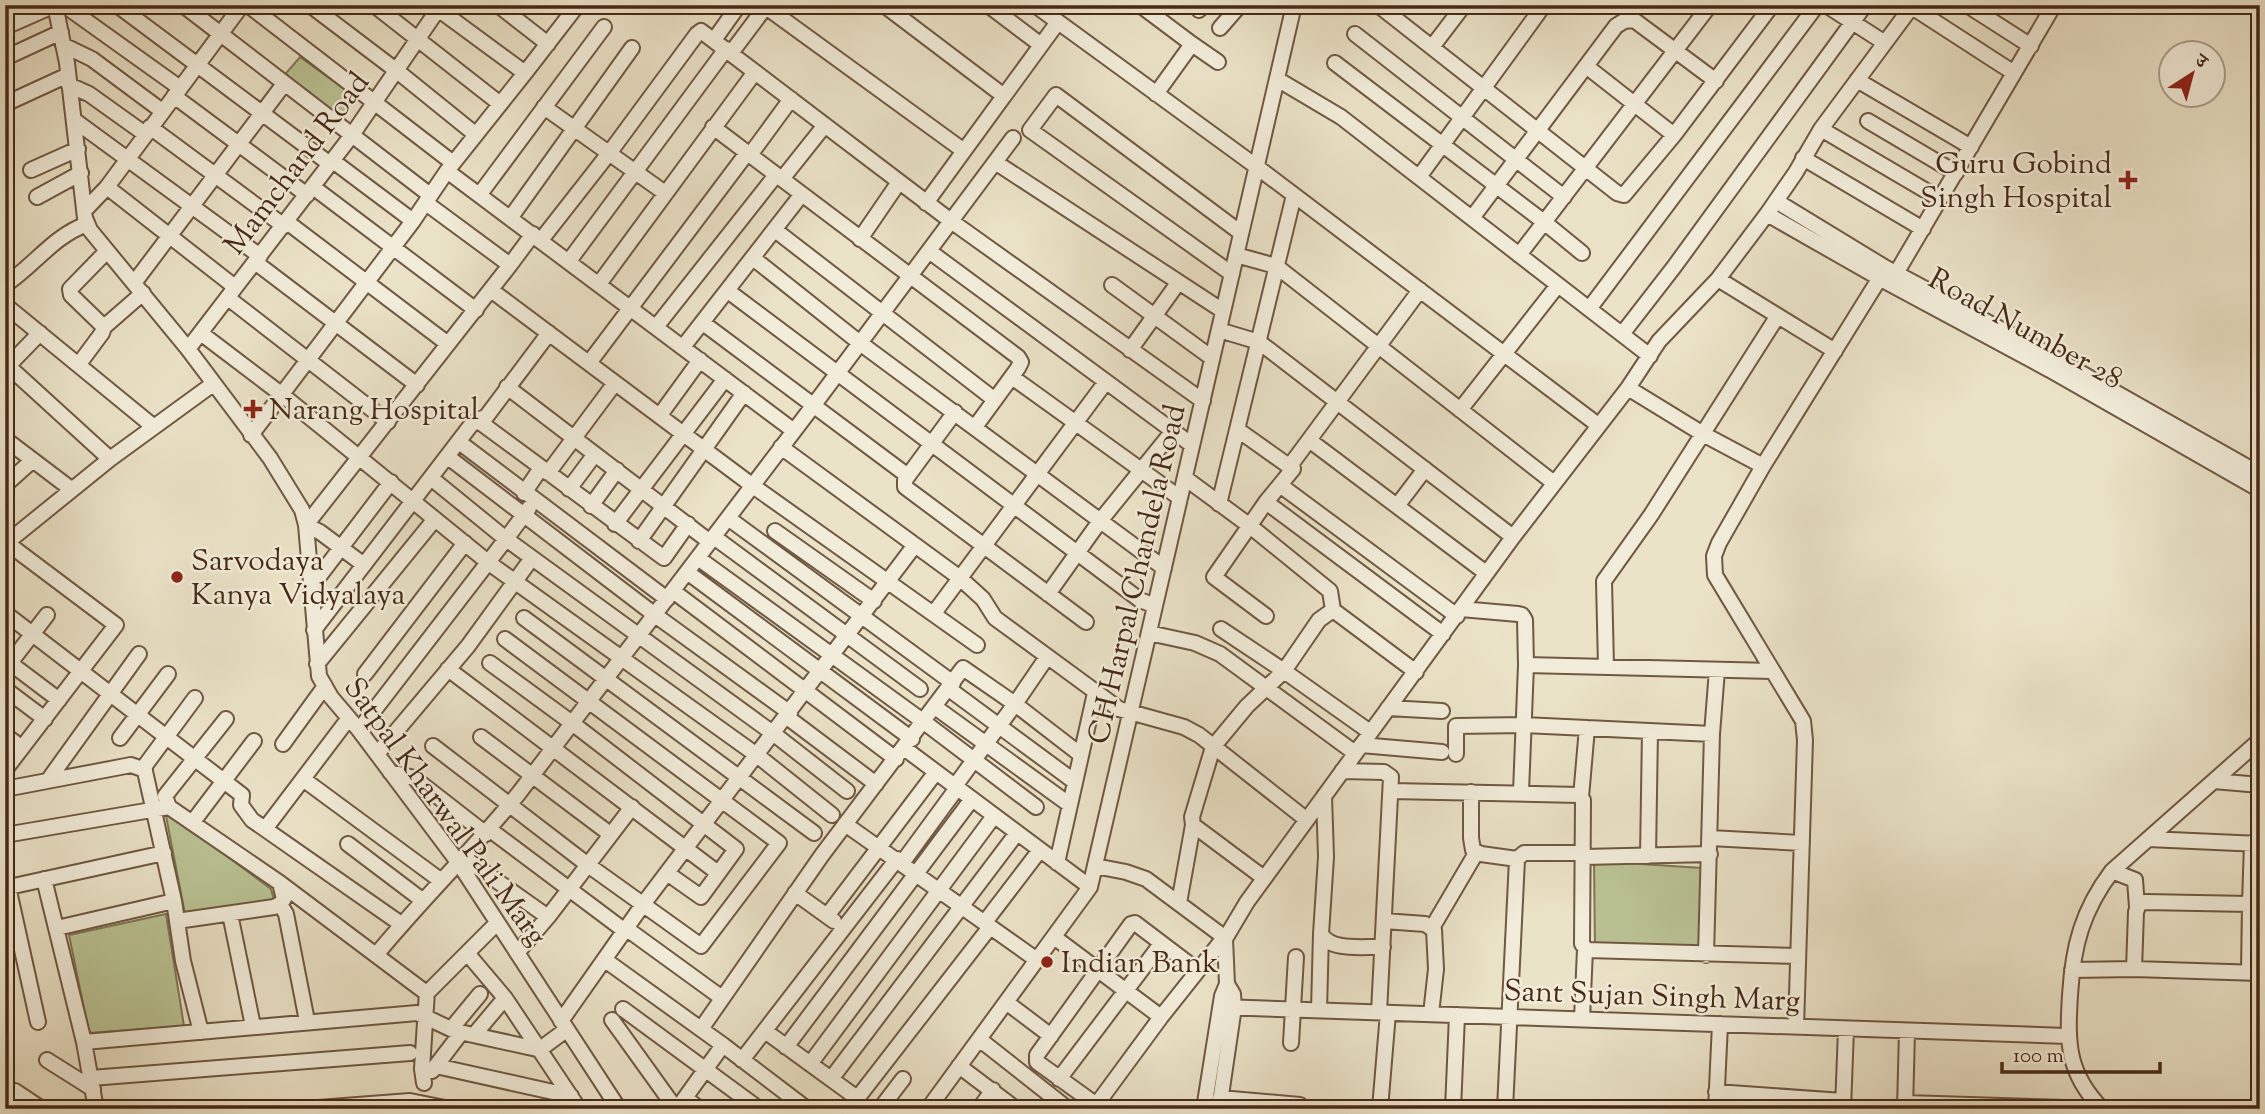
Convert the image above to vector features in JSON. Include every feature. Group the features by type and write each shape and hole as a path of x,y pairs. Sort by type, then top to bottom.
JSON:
{"street":[{"path":"5,27 55,5"},
{"name":"Satpal Kharwal Pali Marg","path":"55,5 69,80 86,217 106,252 188,349 296,498 306,525 317,664 324,686 461,859 497,923 619,1109"},
{"path":"64,5 177,92 238,144 394,246 475,310"},
{"path":"117,5 261,113 413,221"},
{"path":"183,5 352,135 510,265"},
{"path":"5,285 86,217 242,5"},
{"path":"248,5 374,104 480,194 794,431"},
{"path":"310,5 475,134"},
{"path":"374,5 499,103"},
{"path":"498,5 548,44"},
{"path":"714,40 739,5"},
{"path":"884,5 1004,96"},
{"path":"988,5 1041,45"},
{"path":"1035,5 1257,167 1598,425"},
{"path":"1140,5 1218,62"},
{"path":"1220,28 1240,5"},
{"name":"CH Harpal Chandela Road","path":"928,1109 1090,887 1294,5"},
{"path":"1378,5 1621,195 1624,195 1674,135 1772,5"},
{"path":"1432,47 1464,5"},
{"path":"1419,177 1544,5"},
{"path":"1519,254 1710,5"},
{"path":"1589,309 1817,5"},
{"path":"1826,5 1885,43"},
{"path":"1622,334 1866,5"},
{"path":"1967,5 2031,46"},
{"path":"1796,1027 1805,740 1803,721 1715,575 1714,566 1719,543 1763,466 1835,351 1923,229 2054,5"},
{"path":"569,261 728,51 766,6 964,152"},
{"path":"1198,970 1135,923 1131,924 1036,1059 1099,1107 1161,1017 1226,935 1370,732 1513,537 1628,388 1659,341 1718,279 1767,214 1821,129 1912,6 2014,74"},
{"path":"439,7 525,73"},
{"name":"Mamchand Road","path":"188,349 352,135 439,7"},
{"path":"251,435 367,283 475,134 576,7"},
{"path":"1472,218 1616,26 1623,21 1634,20 1716,81"},
{"path":"926,202 1058,22"},
{"path":"480,194 604,27"},
{"path":"364,565 306,525 510,265 610,152 697,34 703,32 951,221 1203,401"},
{"path":"1355,34 1564,197"},
{"path":"5,58 62,39 162,111"},
{"path":"1156,94 1192,44"},
{"path":"511,217 632,48"},
{"path":"1335,62 1582,253"},
{"path":"1586,66 1674,135"},
{"path":"599,284 755,72"},
{"path":"1277,79 1341,117 1650,356"},
{"path":"5,104 69,80 215,175 449,345"},
{"path":"1857,80 1971,148"},
{"path":"79,364 104,327 139,288 169,237 284,84"},
{"path":"1232,274 1030,130 1056,95 1241,233"},
{"path":"589,363 791,99"},
{"path":"544,107 665,193"},
{"path":"74,120 192,206 417,385"},
{"path":"1868,121 1956,173"},
{"path":"656,327 825,125"},
{"path":"713,127 1018,357 1020,365 975,427"},
{"path":"1821,129 1940,200"},
{"path":"376,954 509,806 1013,138"},
{"path":"31,170 78,149"},
{"path":"1803,158 1923,229"},
{"path":"995,162 1223,312"},
{"path":"37,197 80,173"},
{"path":"860,239 899,182"},
{"path":"107,187 169,237 308,360 388,422"},
{"path":"683,348 802,194"},
{"path":"1219,504 1294,195"},
{"name":"Road Number 28","path":"1776,201 1888,276"},
{"name":"Road Number 28","path":"1767,214 1943,305 2065,364 2260,474"},
{"path":"775,230 995,400"},
{"path":"929,251 1192,445"},
{"path":"104,327 69,292 71,286 106,252"},
{"path":"1236,255 1276,266 1554,483"},
{"path":"753,258 860,342 1164,568"},
{"path":"1718,279 1835,351"},
{"path":"1130,350 1178,283"},
{"path":"1112,285 1212,358"},
{"path":"1460,410 1559,285"},
{"path":"491,290 753,486 977,645"},
{"path":"1266,616 1214,577 1266,502 1293,469 1292,463 1420,290"},
{"path":"728,291 1140,600 1155,606"},
{"path":"5,305 154,427"},
{"name":"Road Number 28","path":"1943,305 2050,370 2260,490"},
{"path":"1606,667 1604,581 1651,515 1777,317"},
{"path":"703,323 908,476"},
{"path":"1219,330 1259,342 1513,537"},
{"path":"314,630 459,442 477,420 486,417 549,332"},
{"path":"40,333 7,367 110,459"},
{"path":"202,334 414,500 489,563 758,756 832,815"},
{"path":"660,415 700,360"},
{"path":"1012,377 1180,498"},
{"path":"615,524 725,379"},
{"path":"359,730 489,563 524,515 529,497 545,471 575,438 615,383"},
{"path":"934,612 1105,383"},
{"path":"5,770 116,625 6,544 110,459 214,384"},
{"path":"507,387 688,524 848,635 920,689"},
{"path":"1628,388 1703,434 1763,466"},
{"path":"639,541 744,393"},
{"path":"955,412 905,480 905,487 1086,622"},
{"path":"477,420 664,558 688,524"},
{"path":"1238,430 1293,469"},
{"path":"1048,594 1100,521 1173,432"},
{"path":"5,439 71,489"},
{"path":"1309,440 1486,573"},
{"path":"459,442 529,497 806,692 904,749 1090,887"},
{"path":"782,447 960,578 983,599 995,618 1095,693 1130,714 1184,727 1199,734 1307,820"},
{"path":"569,489 595,453"},
{"path":"448,457 876,784"},
{"path":"5,485 33,460"},
{"path":"1397,506 1425,469"},
{"path":"591,506 617,470"},
{"path":"431,478 506,539 774,734 847,792"},
{"path":"1185,478 1330,591 1333,610 1416,672"},
{"path":"311,587 391,482"},
{"path":"1280,485 1459,612 1522,615 1525,620 1526,665 1521,792"},
{"path":"1266,502 1443,634"},
{"path":"728,518 862,617 999,726 1075,782"},
{"path":"317,664 435,519"},
{"path":"775,531 874,601"},
{"path":"365,674 465,543"},
{"path":"541,1048 563,1025 644,904 915,545"},
{"path":"377,754 448,669 532,558"},
{"path":"698,558 834,655 1036,807"},
{"path":"688,572 822,671 904,749"},
{"path":"1179,903 1193,825 1192,817 1213,747 1245,708 1284,671 1319,620 1333,610"},
{"path":"5,613 242,795 241,805 252,820 401,924"},
{"path":"47,615 10,663 59,700"},
{"path":"524,618 814,833"},
{"path":"1221,629 1370,732"},
{"path":"1149,633 1208,647 1266,689 1358,749 1449,753 1456,726 1524,725 1712,734"},
{"path":"433,746 588,865 701,946 779,843 505,639"},
{"path":"49,779 139,654"},
{"path":"743,1060 956,787 1047,657"},
{"path":"490,663 736,849 701,897 667,873"},
{"path":"1526,665 1772,671"},
{"path":"701,1029 845,824 963,668 1081,755"},
{"path":"448,669 718,873"},
{"path":"1706,955 1712,734 1717,670"},
{"path":"120,738 168,674"},
{"path":"284,744 324,686"},
{"path":"5,689 45,719"},
{"path":"1057,863 1095,693"},
{"path":"195,698 144,767 161,808 164,853 183,961 201,1032"},
{"path":"935,707 1070,805"},
{"path":"1388,708 1443,711"},
{"path":"265,829 349,718"},
{"path":"161,808 165,796 226,719"},
{"path":"1583,1019 1585,949 1582,944 1584,855 1581,797 1587,728"},
{"path":"1648,856 1650,731"},
{"path":"5,735 22,748"},
{"path":"481,737 610,834"},
{"path":"2100,1109 2082,1083 2067,1036 2072,970 2083,919 2096,892 2112,871 2260,740"},
{"path":"192,823 254,741"},
{"path":"5,789 131,765 145,770"},
{"path":"1342,771 1387,773 1391,777 1383,947 1384,1012 1380,1109"},
{"path":"390,772 414,778 722,998"},
{"path":"827,916 936,772"},
{"path":"303,779 440,880"},
{"path":"2214,781 2260,785"},
{"path":"1391,791 1574,793 1581,797"},
{"path":"1471,792 1471,847 1476,853 1517,859"},
{"path":"1319,1010 1326,857 1324,796"},
{"path":"786,1047 972,799"},
{"path":"517,954 632,807"},
{"path":"5,835 161,808 192,823 280,883 426,991"},
{"path":"810,1064 994,816"},
{"path":"845,824 880,846 1037,960"},
{"path":"1193,825 1264,878"},
{"path":"831,1079 1017,833"},
{"path":"1710,838 1802,844"},
{"path":"2072,970 2254,972 2250,904 2256,844 2148,839"},
{"path":"348,844 422,900"},
{"path":"765,1031 831,1079 853,1104 1040,850"},
{"path":"38,1022 7,880 44,879 164,853"},
{"path":"1432,928 1476,853"},
{"path":"1506,1109 1517,859 1524,853 1710,855"},
{"path":"461,859 548,917"},
{"path":"1095,866 1142,877 1226,935"},
{"path":"2112,871 2135,880 2137,907 2134,969"},
{"path":"44,879 84,1042 96,1109"},
{"path":"177,921 280,904 284,899 280,883"},
{"path":"795,893 845,929"},
{"path":"57,928 174,901"},
{"path":"2137,907 2144,902 2250,904"},
{"path":"280,904 286,914 307,1021"},
{"path":"230,914 253,1026"},
{"path":"1384,921 1425,924 1435,933 1436,969 1431,1014"},
{"path":"426,991 497,923"},
{"path":"1321,934 1325,941 1336,945 1383,947"},
{"path":"1204,1109 1227,1007 1233,994 1227,984 1226,935"},
{"path":"1054,937 1161,1017"},
{"path":"1059,1079 1161,944"},
{"path":"1585,949 1798,956"},
{"path":"467,953 505,998 575,1102"},
{"path":"1291,1043 1296,957"},
{"path":"604,960 807,1109"},
{"path":"424,1083 426,991"},
{"path":"410,1101 462,1032 480,994"},
{"path":"462,1032 505,998"},
{"path":"1006,1002 1051,1036"},
{"path":"1227,1007 1219,1103 1300,1105"},
{"name":"Sant Sujan Singh Marg","path":"1227,1007 2067,1036"},
{"path":"623,1009 759,1109"},
{"path":"84,1042 411,1013 424,1014 462,1032 541,1048"},
{"path":"1453,1109 1458,1015"},
{"path":"612,1020 679,1105 700,1109"},
{"path":"1716,1109 1720,1024"},
{"path":"1716,1092 1785,1103 1843,1105 1846,1029"},
{"path":"1907,1031 1905,1106 2100,1109"},
{"path":"979,1039 1068,1109"},
{"path":"679,1105 723,1045"},
{"path":"47,1059 92,1084 410,1052"},
{"path":"436,1066 575,1102"},
{"path":"959,1066 1016,1109"},
{"path":"880,1109 903,1079"},
{"path":"979,1109 993,1090"},
{"path":"15,1091 42,1109"},
{"path":"305,1109 410,1101 450,1109"}],"green space":[{"path":"300,57 357,98 338,121 281,79"},
{"path":"172,815 271,889 276,907 186,919 166,816"},
{"path":"1594,861 1702,868 1701,950 1595,949"},
{"path":"166,914 184,1026 89,1033 69,935"}],"place":[{"name":"Guru Gobind Singh Hospital","path":"2128,180"},
{"name":"Narang Hospital","path":"253,409"},
{"name":"Sarvodaya Kanya Vidyalaya","path":"177,577"},
{"name":"Indian Bank","path":"1047,962"}]}
